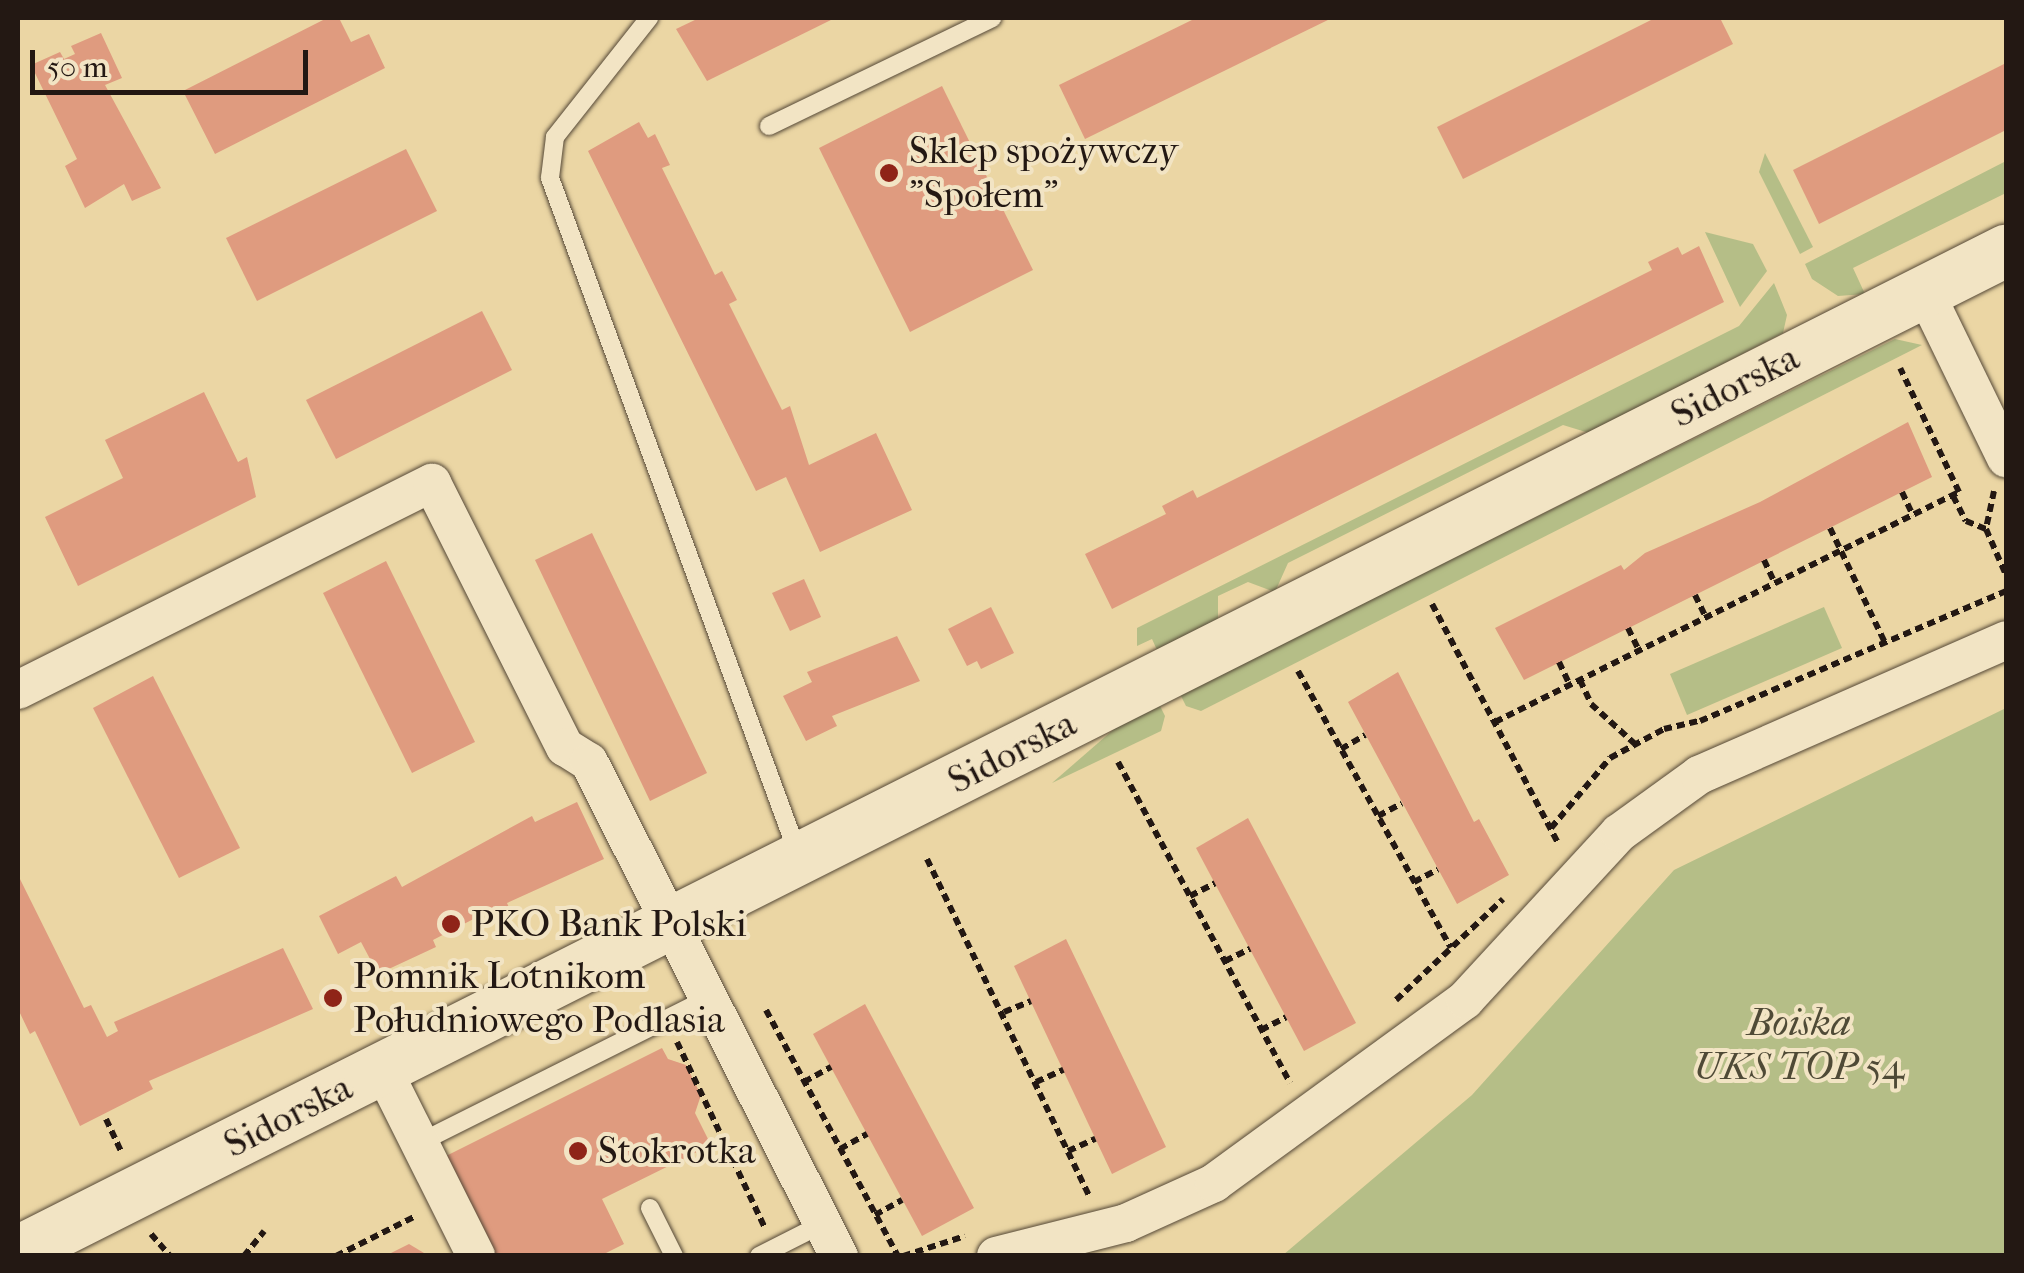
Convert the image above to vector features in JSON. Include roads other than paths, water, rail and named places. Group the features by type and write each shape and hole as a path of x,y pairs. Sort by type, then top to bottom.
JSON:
{"street":[{"name":"Sidorska","path":"29,1238 671,925 2006,251"},
{"path":"1925,292 2006,458"},
{"path":"18,690 432,484 565,748 589,762 831,1239"},
{"path":"986,1244 1126,1223 1214,1184 1465,1000 1619,834 1699,775 2006,640"},
{"path":"382,1068 476,1256"}],"lane":[{"path":"649,18 555,137 550,178 800,860"},
{"path":"769,126 992,18"},
{"path":"419,1143 709,998"},
{"path":"650,1208 674,1256"},
{"path":"767,1251 831,1239"}],"place":[{"name":"Sklep spożywczy \"Społem\"","path":"889,173"},
{"name":"PKO Bank Polski","path":"451,924"},
{"name":"Pomnik Lotnikom Południowego Podlasia","path":"333,998"},
{"name":"Stokrotka","path":"578,1151"}],"park label":[{"name":"Boiska UKS TOP 54","path":"1799,1045"}]}
